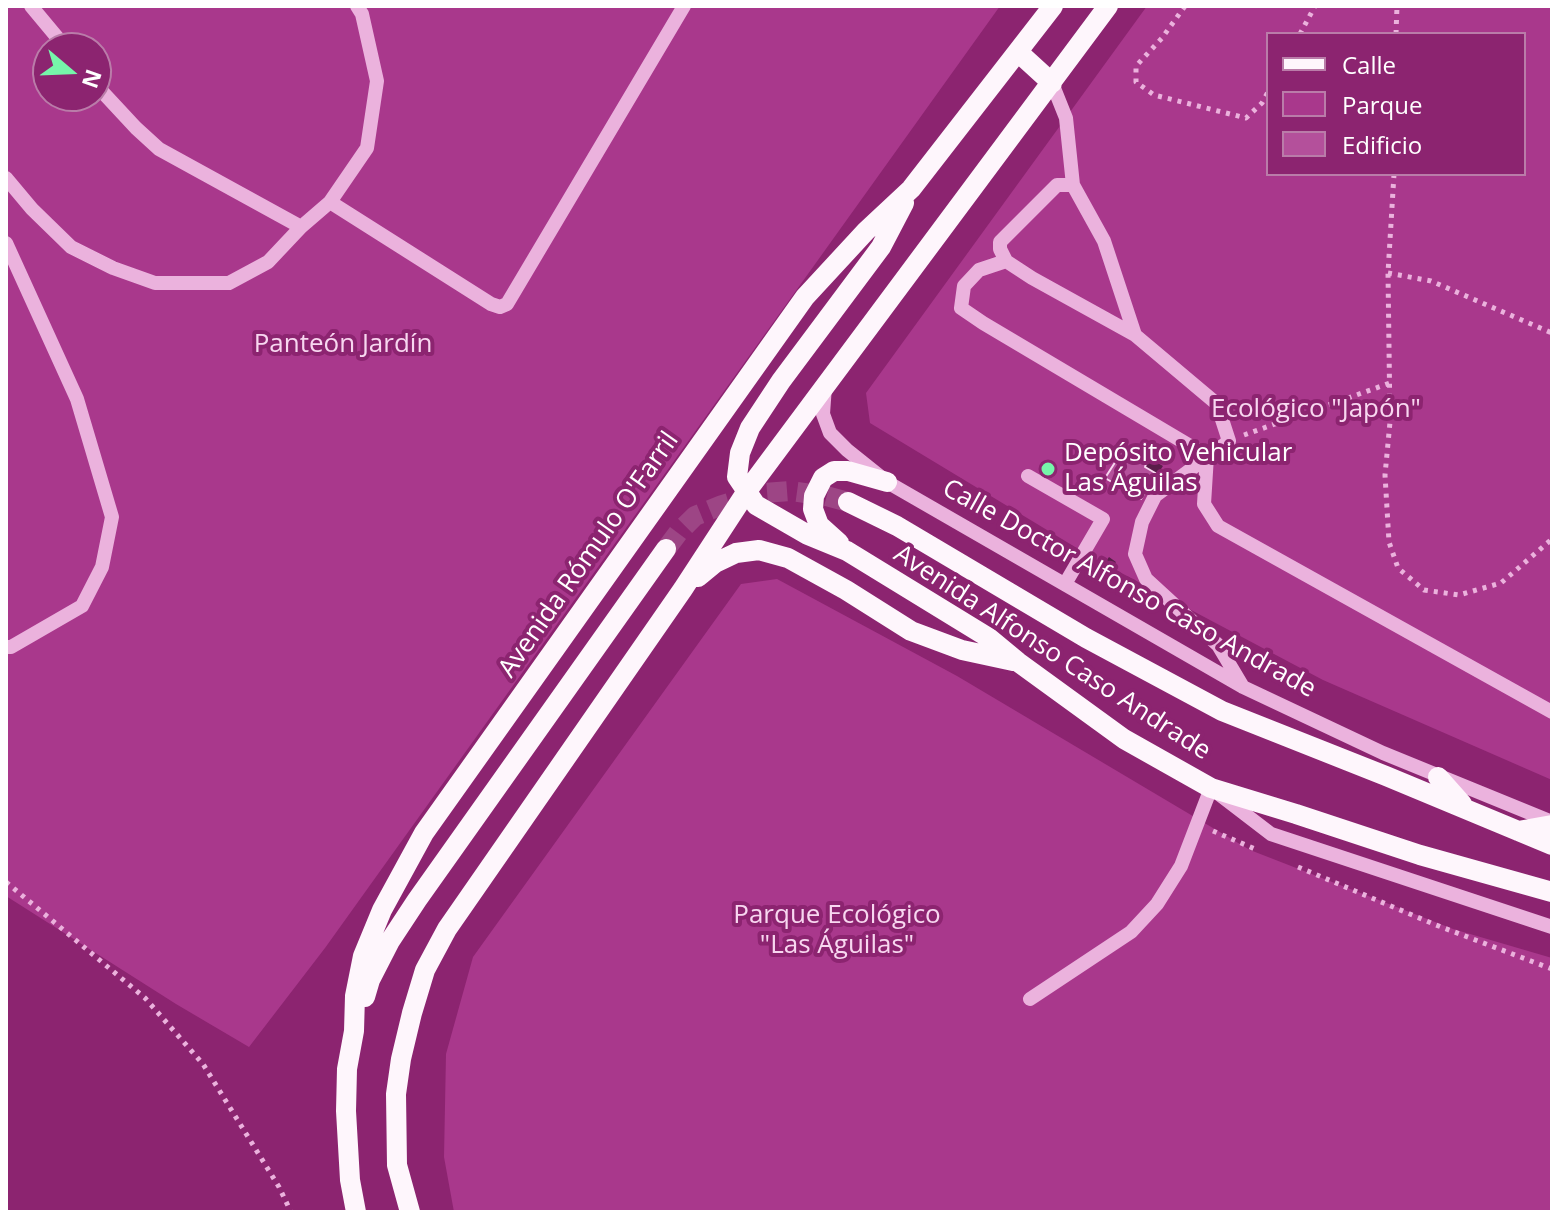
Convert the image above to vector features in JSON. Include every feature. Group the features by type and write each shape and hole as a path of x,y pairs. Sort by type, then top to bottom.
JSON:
{"main road":[{"name":"Avenida Rómulo O'Farril","path":"356,1212 350,1180 346,1111 355,996 363,956 382,910 424,833 805,297 866,231 911,189 1053,6"},
{"path":"410,1212 397,1165 396,1094 404,1044 425,970 447,929 683,589 747,491 1108,6"},
{"path":"1018,52 1052,83"},
{"path":"847,551 808,535 756,505 737,477 740,453 750,428 781,381 881,247 911,189"},
{"path":"847,551 819,525 813,509 817,486 834,471 848,471 887,482"},
{"name":"Avenida Alfonso Caso Andrade","path":"848,502 897,526 1086,638 1222,711 1552,845"},
{"path":"354,1031 370,980 390,941 666,549"},
{"path":"683,589 715,563 736,553 759,550 788,558 911,631 962,650 1018,662"},
{"name":"Avenida Alfonso Caso Andrade","path":"847,551 989,638 1124,739 1211,788 1420,855 1552,892"},
{"path":"1438,777 1467,810"},
{"path":"1518,831 1552,824"}],"street":[{"path":"31,6 53,32"},
{"path":"6,178 71,247 113,268 155,283 229,283 268,262 330,202 367,148 377,81 362,14 357,6"},
{"path":"330,202 491,304 500,307 507,304 684,6"},
{"path":"1052,83 1066,118 1073,185 1104,241 1135,335"},
{"path":"112,102 159,149 301,227"},
{"path":"1073,185 1057,185 1000,242 1000,249 1006,261 1032,278 1135,335 1217,404 1229,441 1155,496 1142,522 1135,554 1146,579 1218,645 1243,687"},
{"path":"6,243 77,399 112,517 102,567 82,606 6,647"},
{"path":"1006,261 979,270 964,286 961,308 1207,456"},
{"name":"Calle Doctor Alfonso Caso Andrade","path":"825,385 823,414 830,433 887,482 1243,687 1383,753 1552,824"},
{"path":"1207,456 1204,504 1218,526 1552,712"},
{"path":"1028,476 1103,519 1065,584"},
{"path":"1030,999 1131,932 1157,904 1181,866 1211,788 1271,834 1552,927"}],"path":[{"path":"1185,6 1162,38 1136,66 1136,82 1154,95 1246,118 1266,96"},
{"path":"1301,32 1315,6"},
{"path":"1396,32 1397,6"},
{"path":"1394,176 1388,273 1390,422 1385,475 1389,542 1398,568 1424,590 1459,595 1501,583 1552,539"},
{"path":"1388,273 1431,281 1552,333"},
{"path":"1229,441 1390,383"},
{"path":"1197,825 1267,854"},
{"path":"1295,866 1552,969"},
{"path":"6,882 145,998 203,1064 279,1187 291,1212"}],"green space":[{"name":"Panteón Jardín","path":"6,6 1000,6 325,948 249,1047 6,896"},
{"name":"Ecológico \"Japón\"","path":"1147,6 1552,6 1552,780 1323,680 1095,559 870,423 866,393"},
{"name":"Parque Ecológico \"Las Águilas\"","path":"777,579 957,676 1250,850 1453,929 1552,958 1552,1212 454,1212 444,1157 446,1054 473,957 741,584"}],"building":[{"path":"1123,450 1157,474 1141,499 1105,478"}],"tunnel":[{"path":"666,549 695,516 764,493 790,491 848,502"}],"place":[{"name":"Depósito Vehicular Las Águilas","path":"1048,469"}]}
